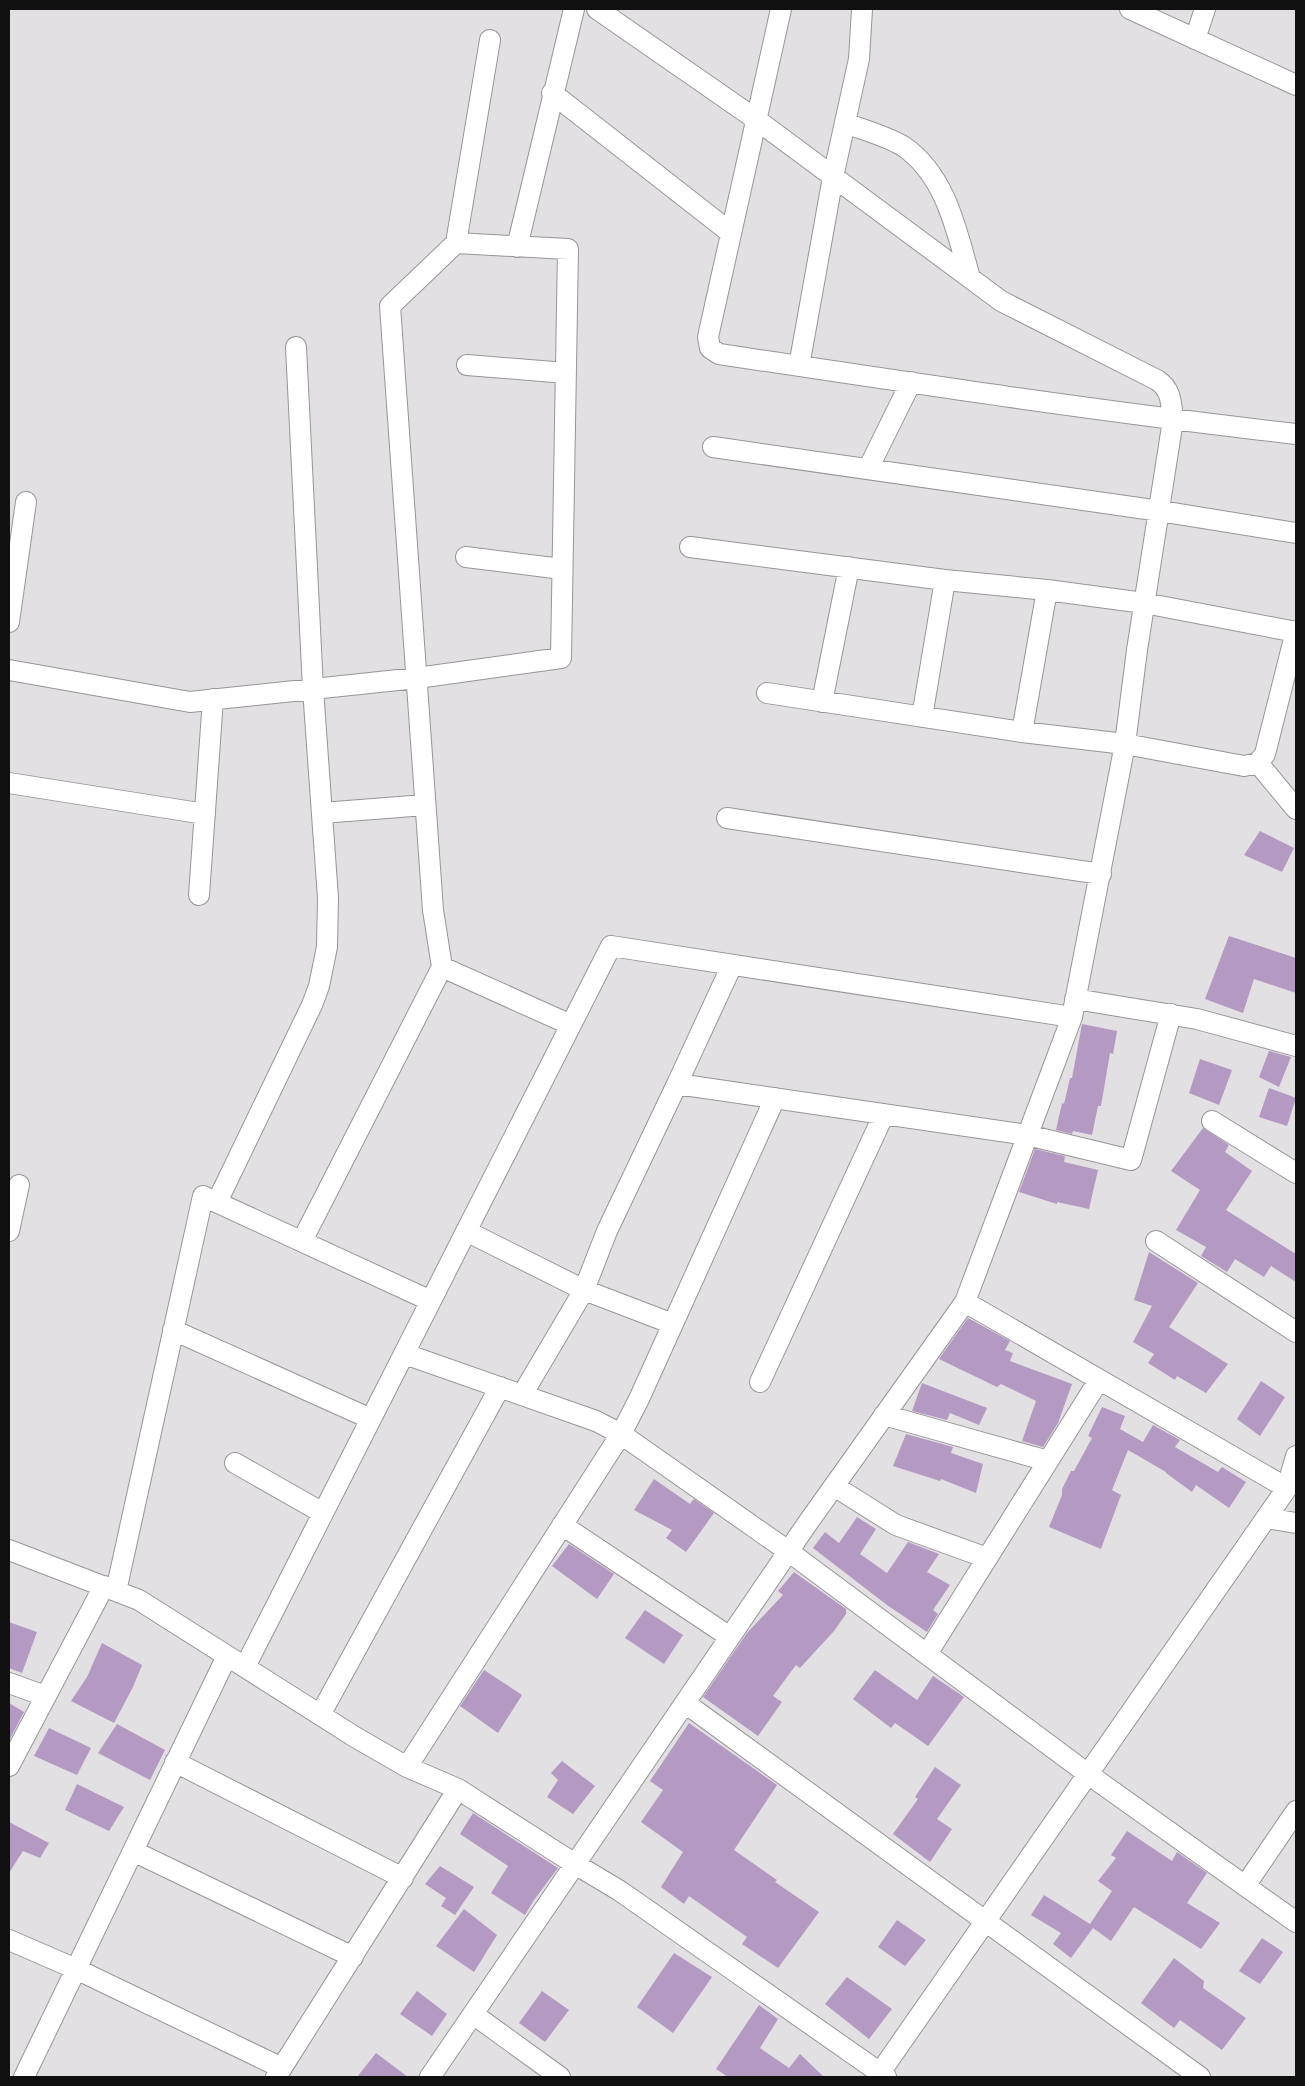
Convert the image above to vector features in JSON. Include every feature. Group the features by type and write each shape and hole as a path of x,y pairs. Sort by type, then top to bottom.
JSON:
{"street":[{"path":"516,247 574,9"},
{"path":"781,9 708,337 710,348 719,354 799,366 1173,420 1296,434"},
{"path":"799,366 833,177 859,59 862,9"},
{"path":"1130,9 1296,85"},
{"path":"1195,39 1205,9"},
{"path":"430,2077 788,1551 964,1302 1074,1008 1126,744 1144,603 1173,420 1170,392 1166,386 1010,306 606,11"},
{"path":"302,1241 442,967 433,910 390,306 456,243 490,40"},
{"path":"552,93 731,233"},
{"path":"845,123 901,145 912,153 924,167 947,203 970,278"},
{"path":"9,670 190,702 417,678 561,658 568,249 456,243"},
{"path":"217,1202 312,1005 319,986 327,946 328,924 313,689 296,347"},
{"path":"467,365 566,373"},
{"path":"868,470 911,382"},
{"path":"713,448 1160,511 1296,533"},
{"path":"9,622 12,578 26,502"},
{"path":"690,547 945,580 1047,590 1144,603 1296,632 1265,754 1258,764 1244,766 1126,744 1022,732 767,693"},
{"path":"466,557 562,568"},
{"path":"822,702 848,567"},
{"path":"922,717 945,580"},
{"path":"1022,732 1047,590"},
{"path":"200,895 213,699"},
{"path":"1258,764 1296,809"},
{"path":"9,782 205,814"},
{"path":"322,813 425,805"},
{"path":"727,818 1101,874"},
{"path":"245,1667 611,946 732,965 1074,1008 1171,1014 1197,1019 1296,1046"},
{"path":"522,1395 584,1290 607,1231 732,965"},
{"path":"442,967 571,1025"},
{"path":"677,1084 1027,1135 1131,1160 1171,1014"},
{"path":"407,1767 621,1434 639,1399 774,1098"},
{"path":"760,1382 884,1114"},
{"path":"1212,1121 1296,1172"},
{"path":"9,1231 19,1185"},
{"path":"9,1766 45,1696 110,1589 174,1330 203,1196 431,1301"},
{"path":"466,1231 584,1290 672,1324"},
{"path":"1156,1240 1296,1332"},
{"path":"964,1302 1287,1488"},
{"path":"174,1330 371,1419"},
{"path":"405,1354 596,1421 621,1434 788,1551 1088,1774 1296,1922"},
{"path":"927,1654 1099,1380"},
{"path":"320,1715 500,1387"},
{"path":"884,1414 1048,1461"},
{"path":"9,1550 139,1600 320,1715 407,1767 458,1790 620,1891 881,2076 986,1921 1287,1488 1296,1456"},
{"path":"235,1463 323,1513"},
{"path":"834,1486 896,1525 988,1558"},
{"path":"1266,1518 1296,1524"},
{"path":"562,1525 730,1637"},
{"path":"24,2077 227,1656"},
{"path":"9,1683 45,1696"},
{"path":"685,1703 1200,2077"},
{"path":"175,1762 403,1878"},
{"path":"9,1940 76,1969 279,2072 458,1790"},
{"path":"1245,1886 1296,1811"},
{"path":"133,1851 353,1957"},
{"path":"473,2014 559,2077"}],"building":[{"path":"1260,831 1294,848 1282,872 1244,855"},
{"path":"1229,936 1296,958 1296,993 1254,979 1243,1013 1205,999"},
{"path":"1082,1024 1117,1031 1113,1054 1110,1053 1101,1106 1098,1106 1092,1135 1073,1131 1072,1134 1056,1130 1062,1103 1064,1104 1070,1078 1072,1078"},
{"path":"1269,1051 1291,1057 1279,1087 1259,1077"},
{"path":"1200,1059 1232,1070 1219,1105 1189,1093"},
{"path":"1269,1088 1296,1098 1287,1126 1259,1117"},
{"path":"1203,1128 1229,1145 1225,1152 1252,1171 1226,1210 1296,1254 1296,1282 1271,1266 1264,1277 1235,1259 1227,1272 1201,1256 1206,1247 1176,1230 1200,1190 1171,1171"},
{"path":"1035,1149 1065,1156 1064,1162 1098,1170 1089,1209 1057,1202 1057,1204 1019,1192"},
{"path":"1149,1252 1198,1283 1169,1327 1228,1364 1206,1393 1177,1376 1175,1380 1148,1363 1154,1354 1133,1342 1152,1306 1134,1300"},
{"path":"968,1318 1010,1341 1005,1350 1013,1353 1010,1361 1072,1384 1058,1423 1043,1447 1022,1441 1036,1401 1001,1384 997,1387 939,1359"},
{"path":"1261,1381 1285,1397 1260,1436 1237,1419"},
{"path":"922,1383 987,1408 979,1425 950,1413 947,1420 912,1411"},
{"path":"1102,1407 1125,1416 1120,1429 1143,1442 1153,1425 1180,1440 1175,1447 1218,1472 1222,1467 1246,1482 1229,1508 1196,1485 1192,1492 1166,1472 1128,1450 1112,1490 1121,1495 1101,1549 1049,1527 1062,1495 1062,1489 1092,1438 1088,1436"},
{"path":"906,1434 953,1447 951,1453 983,1464 976,1493 941,1479 940,1481 893,1466"},
{"path":"654,1479 690,1504 694,1499 714,1513 686,1552 666,1538 672,1530 634,1510"},
{"path":"857,1517 876,1529 860,1554 887,1573 908,1542 939,1554 927,1572 950,1585 933,1610 938,1614 927,1632 887,1605 813,1548 825,1532 839,1543"},
{"path":"569,1544 614,1574 597,1599 552,1566"},
{"path":"794,1572 846,1609 846,1614 834,1631 800,1668 796,1665 773,1696 782,1702 758,1736 703,1697 747,1633 783,1595 778,1591"},
{"path":"645,1610 683,1635 664,1664 625,1638"},
{"path":"9,1622 37,1632 22,1673 9,1668"},
{"path":"102,1643 142,1665 114,1723 71,1701 87,1677"},
{"path":"484,1670 522,1695 498,1733 460,1706"},
{"path":"875,1670 917,1700 933,1676 964,1697 928,1746 895,1723 891,1728 853,1699"},
{"path":"9,1703 24,1712 9,1741"},
{"path":"689,1723 777,1785 734,1850 777,1880 775,1882 819,1912 778,1968 742,1944 747,1937 689,1896 684,1904 661,1887 683,1852 641,1822 663,1790 650,1781"},
{"path":"117,1724 165,1750 150,1780 98,1753"},
{"path":"49,1728 91,1748 77,1775 34,1756"},
{"path":"562,1761 595,1786 573,1814 547,1797 558,1780 551,1773"},
{"path":"935,1767 961,1785 937,1819 952,1829 930,1862 893,1834 918,1799 915,1797"},
{"path":"77,1784 124,1807 109,1831 65,1810"},
{"path":"473,1813 558,1868 525,1915 491,1893 508,1866 460,1834"},
{"path":"9,1822 49,1843 40,1858 23,1851 9,1873"},
{"path":"1127,1831 1172,1861 1177,1852 1207,1873 1187,1903 1220,1923 1201,1949 1134,1907 1111,1941 1093,1928 1071,1958 1053,1944 1061,1933 1031,1915 1044,1895 1090,1924 1112,1891 1098,1881 1116,1858 1111,1855"},
{"path":"440,1866 474,1887 455,1915 441,1906 446,1898 425,1884"},
{"path":"464,1909 497,1935 474,1972 436,1946"},
{"path":"897,1920 926,1940 905,1966 878,1947"},
{"path":"1262,1938 1283,1952 1260,1984 1239,1971"},
{"path":"674,1953 712,1977 673,2033 637,2007"},
{"path":"1174,1958 1204,1981 1203,1988 1246,2018 1222,2050 1180,2020 1174,2028 1141,2003"},
{"path":"847,1977 892,2009 869,2039 825,2004"},
{"path":"417,1991 447,2014 432,2036 400,2014"},
{"path":"542,1991 569,2010 545,2042 519,2023"},
{"path":"759,2005 778,2019 760,2048 789,2068 800,2054 824,2077 728,2077 716,2069"},
{"path":"376,2053 408,2077 357,2077"}]}
